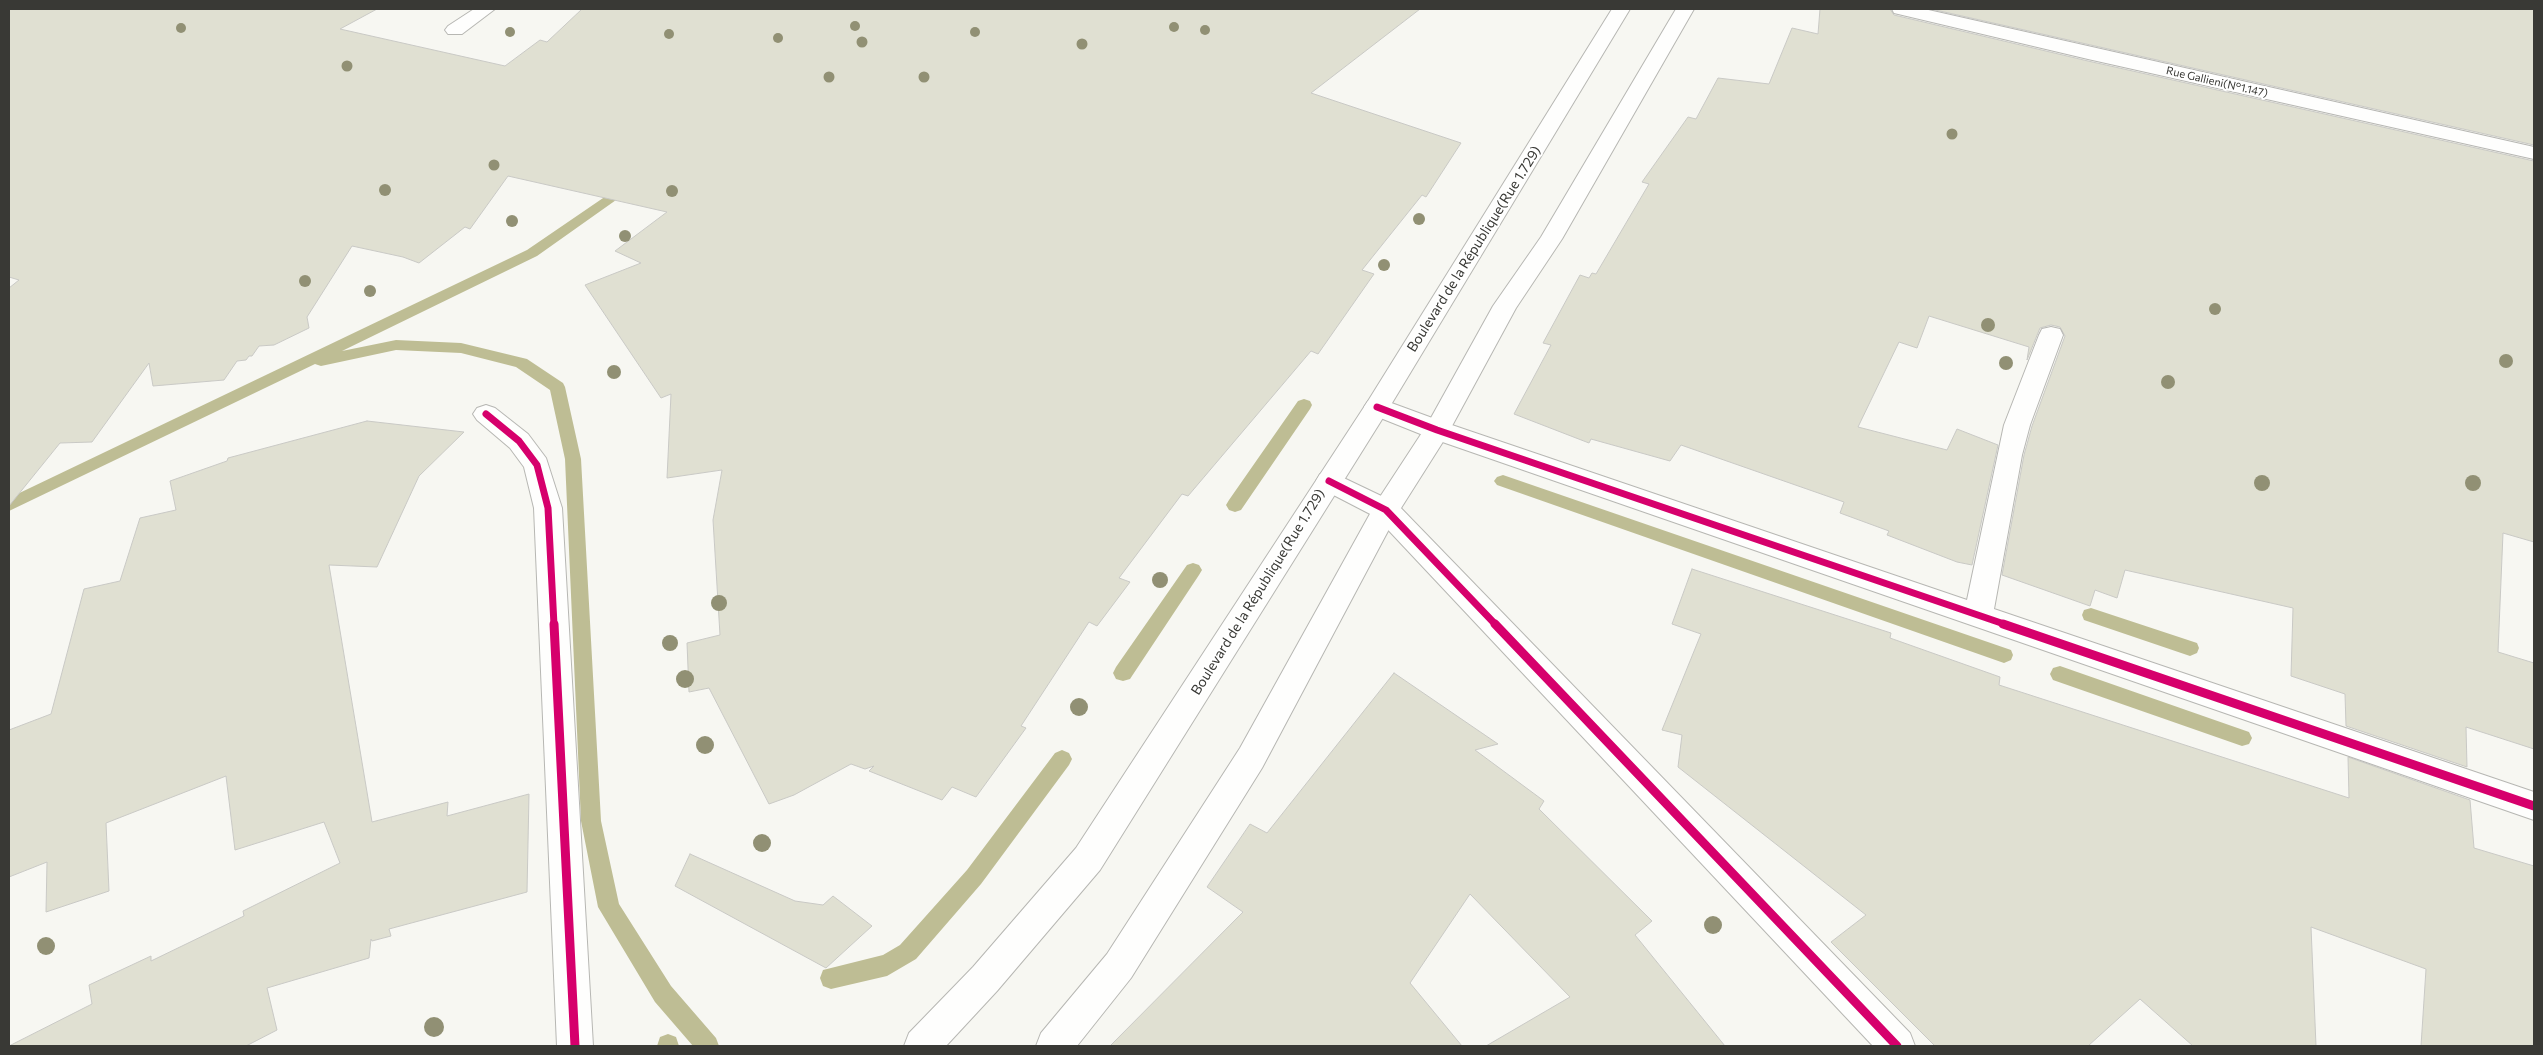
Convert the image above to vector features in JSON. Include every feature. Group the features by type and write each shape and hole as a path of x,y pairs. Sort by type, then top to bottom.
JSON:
{"main road":[{"path":"455,30 486,9"},
{"name":"Boulevard de la République(Rue 1.729)","path":"922,1046 985,979 1088,859 1377,407 1621,9"},
{"path":"1054,1046 1119,966 1251,758 1386,510 1437,430 1505,306 1551,239 1685,9"},
{"name":"Rue Gallieni(N°1.147)","path":"1901,9 2088,54 2534,152"},
{"path":"1978,615 2017,426 2051,335"},
{"path":"1377,407 1437,430 2534,806"},
{"path":"486,414 519,441 537,464 548,508 575,1046"},
{"path":"1329,481 1386,510 1897,1046"}],"building":[{"path":"9,9 377,9 340,29 505,66 540,40 547,42 582,9 1420,9 1311,93 1461,143 1426,197 1422,195 1362,270 1374,274 1318,354 1311,351 1188,496 1182,494 1119,578 1130,582 1097,626 1089,622 1021,726 1026,728 976,797 952,787 942,800 869,771 874,766 865,769 851,764 794,795 769,804 709,688 689,692 687,643 720,635 713,520 722,470 667,478 671,394 661,398 585,285 641,263 615,251 667,212 508,176 470,229 465,227 419,263 403,257 352,246 307,317 309,328 274,345 259,346 252,356 249,356 246,360 237,361 224,380 153,386 149,363 92,442 60,443 9,506 9,288 19,280 9,277"},
{"path":"1820,9 1890,9 1894,15 2088,61 2534,161 2534,542 2503,533 2498,652 2534,663 2534,749 2466,727 2467,767 2346,726 2345,694 2291,676 2293,608 2125,570 2117,598 2095,590 2090,606 2002,575 2024,455 2032,426 2065,336 2060,327 2051,325 2040,328 2027,360 2029,347 1929,316 1917,348 1899,342 1858,427 1947,450 1957,429 1998,445 1972,565 1957,562 1887,535 1889,531 1840,513 1844,502 1681,445 1670,461 1591,439 1589,443 1514,414 1551,345 1543,343 1580,275 1589,278 1592,273 1596,274 1649,184 1642,182 1688,117 1696,119 1718,78 1769,84 1792,28 1818,34"},
{"path":"1931,9 2534,9 2534,145"},
{"path":"367,421 464,432 419,476 377,567 329,565 372,822 448,802 447,816 529,794 527,892 389,929 391,936 372,941 371,939 369,958 267,988 277,1030 246,1046 9,1046 92,1004 89,985 151,956 151,961 244,916 243,911 340,863 324,822 235,850 226,776 106,823 109,891 46,912 47,862 9,877 9,730 51,714 84,589 120,581 140,518 176,510 170,481 227,461 228,458"},
{"path":"1692,569 1891,633 1890,638 2000,677 1999,685 2349,798 2348,757 2470,800 2474,848 2534,866 2534,1046 2421,1046 2426,969 2311,927 2316,1046 2193,1046 2140,999 2088,1046 1935,1046 1831,942 1866,915 1678,767 1682,735 1662,730 1701,634 1672,624"},
{"path":"1394,673 1498,744 1475,750 1544,801 1539,809 1652,921 1635,935 1725,1046 1486,1046 1570,997 1470,894 1410,983 1462,1046 1110,1046 1243,912 1207,887 1250,824 1267,833"},
{"path":"690,854 795,901 823,905 833,896 872,926 826,968 675,886"}],"waterway":[{"path":"9,505 532,253 628,185"},
{"path":"321,361 396,345 461,348 521,363 557,387 573,459 591,821 609,907 663,994 708,1046"},
{"path":"1235,505 1304,405"},
{"path":"1503,481 2004,655"},
{"path":"1123,673 1193,570"},
{"path":"2091,615 2190,648"},
{"path":"2060,674 2242,738"},
{"path":"831,978 887,965 908,952 974,877 1062,759"}],"cycle path":[{"path":"1377,407 1437,430 2534,806"},
{"path":"486,414 519,441 537,465 548,508 575,1046"},
{"path":"1329,481 1386,510 1897,1046"}]}
